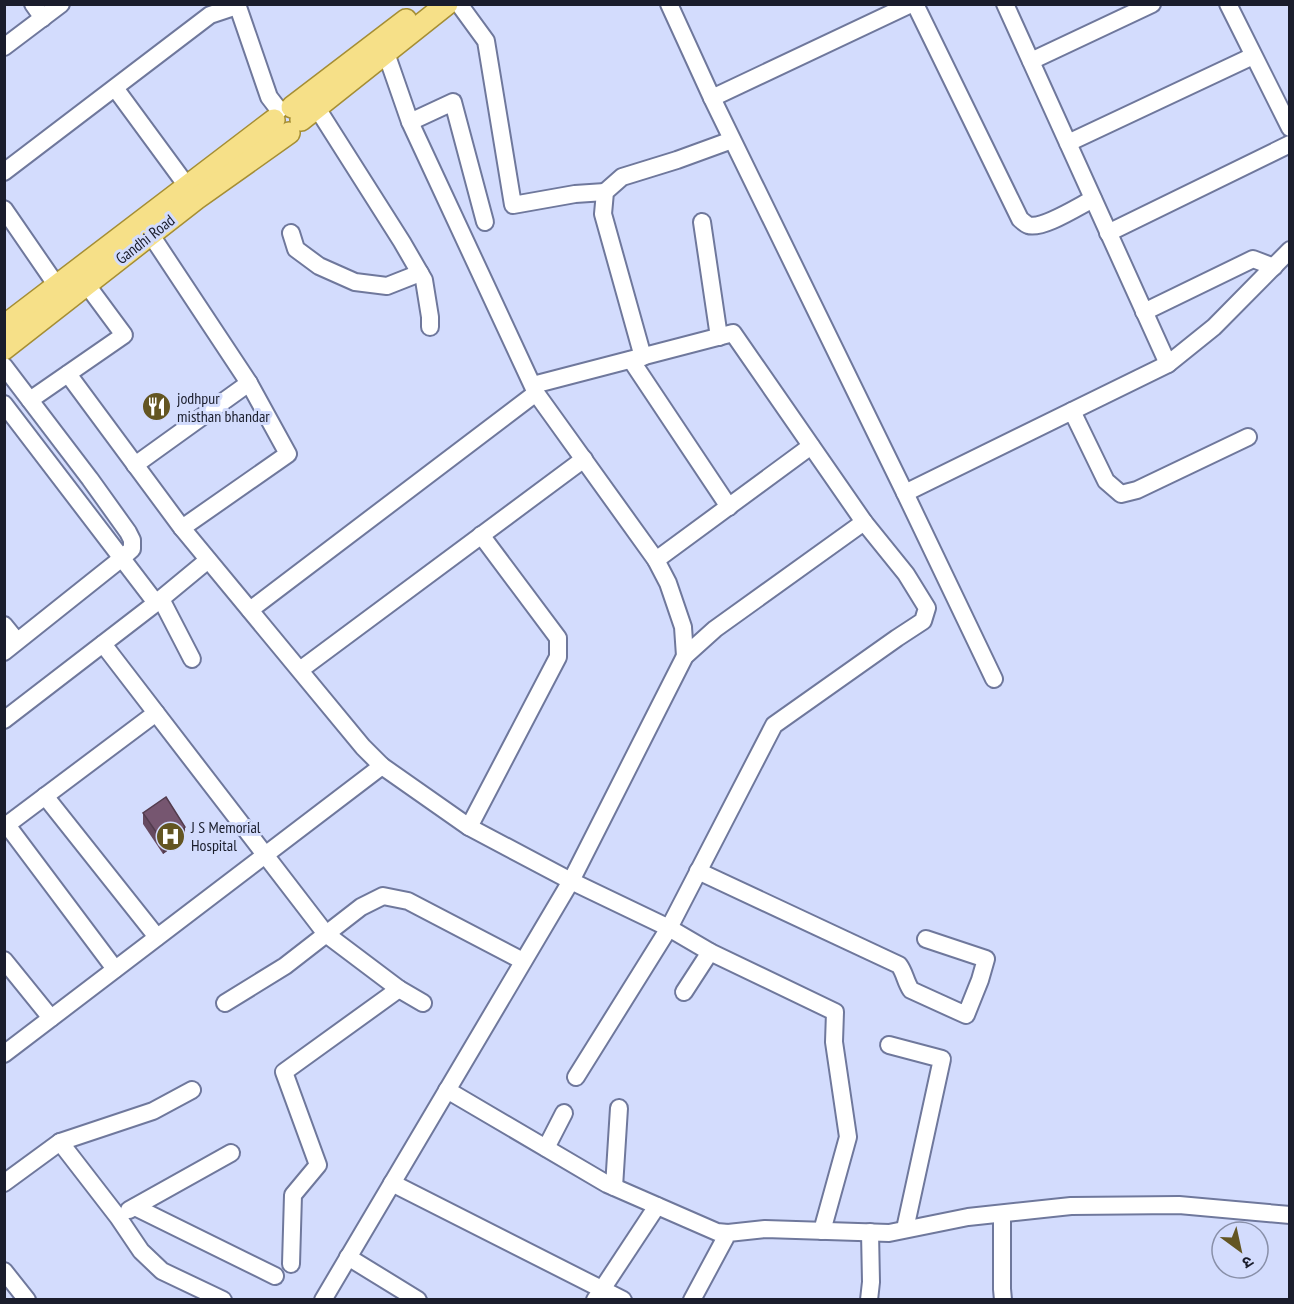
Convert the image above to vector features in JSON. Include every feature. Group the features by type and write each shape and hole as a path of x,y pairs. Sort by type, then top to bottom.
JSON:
{"main road":[{"name":"Gandhi Road","path":"4,349 196,199 425,4"},
{"name":"Gandhi Road","path":"4,326 187,186 386,53 447,4"}],"street":[{"path":"33,4 43,18"},
{"path":"4,47 61,4"},
{"path":"459,4 486,41 513,205 575,194 605,192 622,177 732,140"},
{"path":"669,4 732,140 906,493 994,679"},
{"path":"1005,4 1168,364"},
{"path":"1031,62 1152,4"},
{"path":"1228,4 1290,128"},
{"path":"4,172 210,15 237,5 269,97 292,117 402,242 424,280 430,327"},
{"path":"712,98 905,6 1020,219 1027,225 1037,225 1093,199"},
{"path":"386,53 410,122 535,389 656,560 668,583 683,627 685,656"},
{"path":"1068,143 1253,56"},
{"path":"115,88 187,186"},
{"path":"410,122 453,102 485,222"},
{"path":"1108,233 1290,144"},
{"path":"605,192 603,214 637,358 729,507"},
{"path":"4,209 57,286"},
{"path":"702,222 719,337"},
{"path":"291,233 296,249 319,266 355,282 387,286 420,273"},
{"path":"151,235 249,383 288,454 182,528"},
{"path":"906,493 1168,364 1214,327 1290,250"},
{"path":"1144,312 1253,260 1274,267"},
{"path":"30,400 124,335 87,285"},
{"path":"250,610 535,389 637,358 733,333 864,522 906,574 927,608 923,621 774,725 669,928 576,1077"},
{"path":"4,366 90,479 132,540 132,549 123,558 11,646 4,625"},
{"path":"68,374 182,528 363,747 382,766 469,827 669,928 710,952 836,1012 834,1042 848,1137 822,1231"},
{"path":"135,465 249,383"},
{"path":"4,404 159,601 192,659"},
{"path":"1072,411 1106,481 1121,494 1137,490 1248,437"},
{"path":"656,560 812,446"},
{"path":"300,670 584,459"},
{"path":"323,1299 571,880 685,656 716,629 864,522"},
{"path":"469,827 558,657 558,638 481,536"},
{"path":"4,720 159,601 208,560"},
{"path":"103,644 326,934 399,989 423,1003"},
{"path":"115,969 6,826 156,713"},
{"path":"4,1054 382,766"},
{"path":"45,796 157,937"},
{"path":"698,871 899,965 910,990 966,1015 986,959 926,939"},
{"path":"225,1003 285,966 361,907 383,896 408,901 523,961"},
{"path":"684,992 710,952"},
{"path":"4,960 51,1018"},
{"path":"291,1264 293,1195 318,1166 284,1072 399,989"},
{"path":"889,1045 942,1059 905,1229"},
{"path":"4,1183 60,1142 153,1111 192,1090"},
{"path":"447,1090 614,1188 717,1232 765,1229 889,1233 968,1218 1071,1206 1179,1205 1290,1215"},
{"path":"614,1188 619,1107"},
{"path":"546,1149 564,1113"},
{"path":"60,1142 118,1217 141,1251 162,1271 223,1299"},
{"path":"118,1217 231,1153"},
{"path":"392,1183 598,1294 623,1299"},
{"path":"598,1294 657,1206"},
{"path":"135,1207 275,1276"},
{"path":"1002,1214 1003,1299"},
{"path":"869,1299 870,1232"},
{"path":"692,1299 728,1233"},
{"path":"348,1257 418,1299"},
{"path":"4,1271 27,1299"}],"building":[{"path":"166,797 185,827 163,842 143,813"}],"place":[{"name":"jodhpur misthan bhandar","path":"156,407"},
{"name":"J S Memorial Hospital","path":"170,836"}]}
